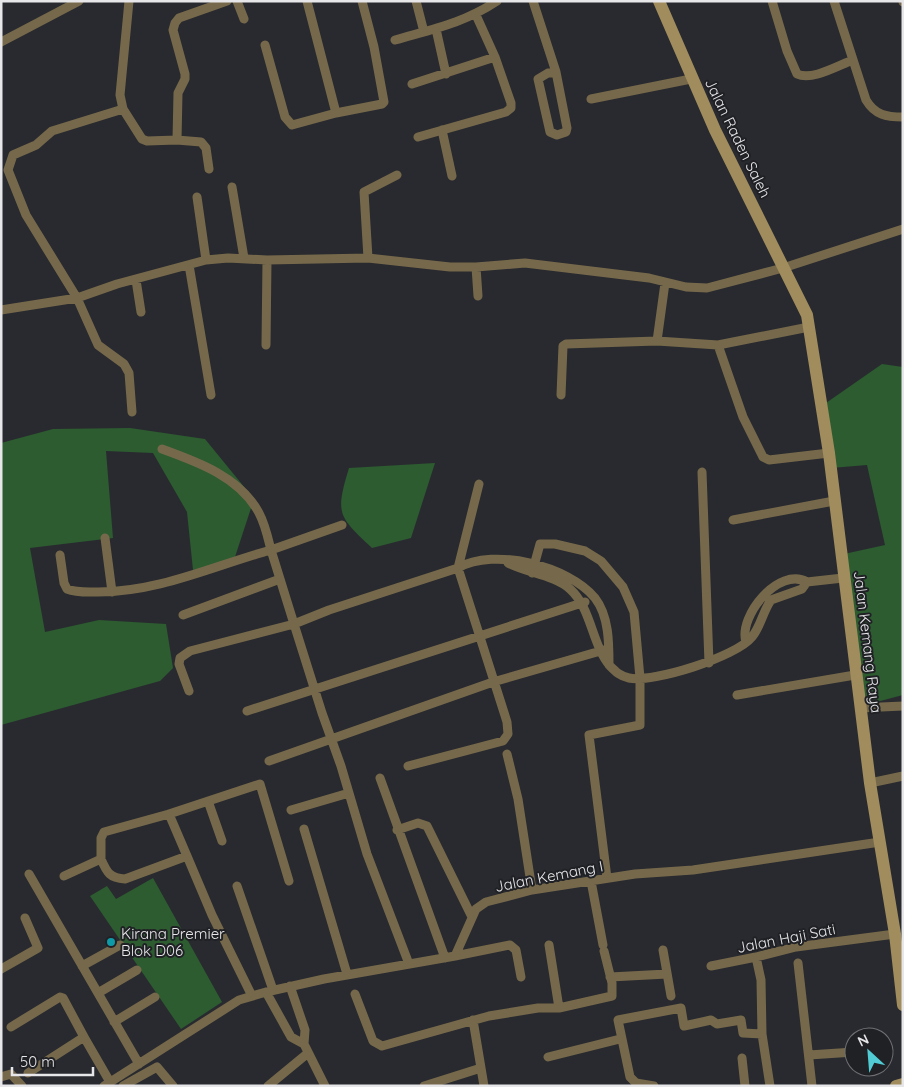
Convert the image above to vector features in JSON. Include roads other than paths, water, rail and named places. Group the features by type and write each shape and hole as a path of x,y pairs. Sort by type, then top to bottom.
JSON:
{"street":[{"path":"1,42 79,1"},
{"path":"129,1 120,95 123,109 142,139 166,142 177,140 203,144 206,148 209,169"},
{"path":"177,140 178,93 185,80 185,74 173,30 175,23 179,18 227,1"},
{"path":"237,1 244,19"},
{"path":"307,1 336,113"},
{"path":"265,45 285,117 292,125 384,102 374,47 362,1"},
{"path":"416,1 424,32"},
{"path":"395,40 476,15 498,1"},
{"path":"533,1 556,72 567,128 566,132 557,135 550,132 538,79 548,73 556,72"},
{"name":"Jalan Raden Saleh","path":"659,1 692,79 794,286"},
{"path":"772,1 787,51 797,74 803,77 817,74 853,60"},
{"path":"834,1 866,100 872,110 880,115 903,117"},
{"path":"418,136 506,112 510,108 511,103 495,57 476,15"},
{"path":"436,28 446,74"},
{"path":"412,84 495,57"},
{"path":"591,99 692,79"},
{"path":"123,109 52,131 40,142 13,155 8,170 26,215 77,298 98,345 124,364 129,373 132,412"},
{"path":"442,130 452,176"},
{"path":"368,258 364,192 397,175"},
{"path":"232,187 244,258"},
{"path":"197,197 206,260"},
{"path":"1,310 77,298 206,260 244,258 268,260 368,258 426,265 476,267 525,262 649,278 686,287 707,288 784,268 903,229"},
{"path":"266,344 268,260"},
{"path":"189,265 211,395"},
{"path":"476,267 478,296"},
{"path":"136,280 141,312"},
{"path":"657,341 665,283"},
{"name":"Jalan Kemang Raya","path":"794,286 807,315 829,454 855,675 870,783 900,959 903,1005"},
{"path":"561,395 564,345 657,341 718,345 809,328"},
{"path":"718,345 743,417 763,457 768,460 829,454"},
{"path":"162,449 211,468 232,484 259,513 367,854 409,964"},
{"path":"702,472 709,663"},
{"path":"408,766 503,741 508,734 507,722 478,638 458,568 479,484"},
{"path":"733,520 834,501"},
{"path":"60,555 64,583 68,589 76,592 129,592 158,586 342,525"},
{"path":"105,538 112,592"},
{"path":"533,569 540,544 556,544 585,551 601,560 623,587 634,612 640,678 640,725 589,735 607,878"},
{"path":"189,691 179,664 180,658 190,652 294,624 458,568 470,561 503,560 577,581 595,598 603,615 604,650"},
{"path":"533,569 567,587 582,604 609,665 619,675 631,678 666,674 709,663 732,652 752,638 771,600 802,588 807,582"},
{"path":"746,642 743,634 763,594 786,580 802,580 807,582 843,578"},
{"path":"183,616 280,579"},
{"path":"763,594 771,600"},
{"path":"247,711 314,688 478,638 595,598"},
{"path":"270,760 493,682 604,650"},
{"path":"737,695 855,675"},
{"path":"860,708 903,706"},
{"path":"507,754 518,799 532,890"},
{"path":"870,783 903,776"},
{"path":"380,778 397,830 445,958"},
{"path":"187,856 125,879 115,879 108,874 101,860 101,838 104,832 169,814 260,784 289,881"},
{"path":"291,810 348,792"},
{"path":"208,801 222,840"},
{"path":"169,814 212,915 252,996"},
{"path":"397,830 418,822 427,826 471,916"},
{"path":"304,828 347,974"},
{"name":"Jalan Kemang I","path":"455,956 471,916 476,909 486,902 532,890 607,878 693,870 880,842"},
{"path":"64,876 101,860"},
{"path":"29,874 139,1064"},
{"path":"355,994 374,1041 382,1046 472,1020 526,1009 559,1008 612,996 592,881"},
{"path":"237,886 269,991 291,1037 306,1048"},
{"path":"1,969 38,948 25,918"},
{"name":"Jalan Haji Sati","path":"711,966 796,947 895,934"},
{"path":"82,966 120,945"},
{"path":"549,945 548,952 559,1008"},
{"path":"11,1027 60,997 63,998 107,1084 228,1006 269,991 347,974 510,946 516,950 520,977"},
{"path":"663,950 671,996"},
{"path":"756,957 761,980 762,1034 770,1086"},
{"path":"798,963 812,1086"},
{"path":"98,993 137,970"},
{"path":"610,978 667,974"},
{"path":"290,986 305,1030 306,1048 325,1086"},
{"path":"114,1022 155,997"},
{"path":"654,1086 633,1081 620,1039 618,1020 681,1008 684,1026 711,1020 717,1024 741,1020 743,1033 762,1034"},
{"path":"472,1020 484,1086"},
{"path":"28,1073 84,1037"},
{"path":"548,1057 620,1039"},
{"path":"268,1086 306,1048"},
{"path":"809,1055 844,1053"},
{"path":"742,1058 745,1086"},
{"path":"123,1086 157,1067 173,1086"},
{"path":"424,1086 481,1068"},
{"path":"1,1077 13,1074 22,1086"},
{"path":"896,1086 903,1084"}],"place":[{"name":"Kirana Premier Blok D06","path":"111,942"}]}
